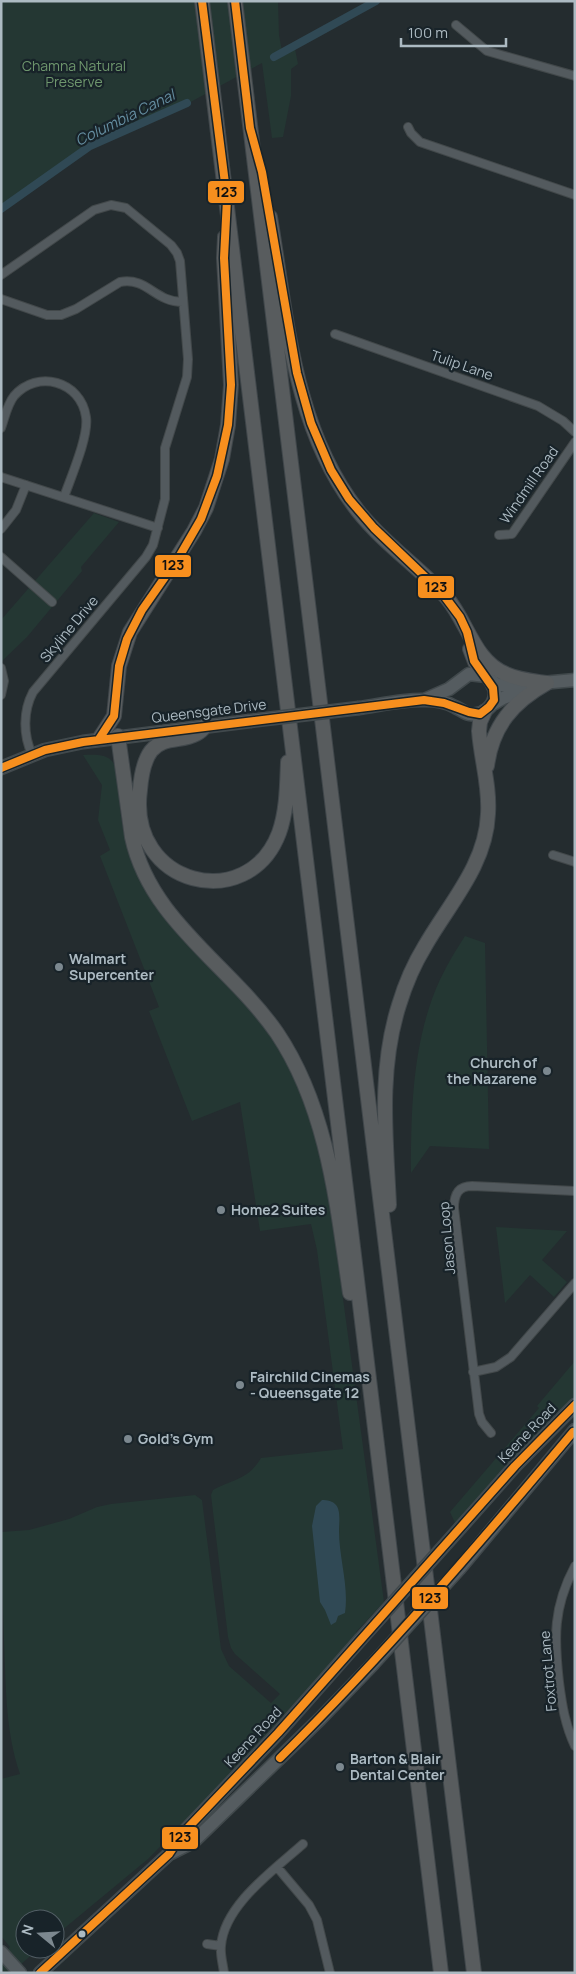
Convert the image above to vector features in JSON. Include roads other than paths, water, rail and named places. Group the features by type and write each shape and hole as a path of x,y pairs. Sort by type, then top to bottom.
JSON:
{"highway":[{"path":"202,1 441,1973"},
{"path":"235,1 474,1973"},
{"path":"250,128 262,172 304,405 317,441 336,479 367,523 449,600 481,655 491,666 513,677 547,683"},
{"path":"99,739 114,716 119,666 130,632 194,531 206,508 222,459 228,425 231,385 224,258 227,199"},
{"path":"462,620 472,657 487,678"},
{"path":"205,726 196,734 161,743 151,752 142,774 138,810 140,825 146,840 163,862 178,874 190,878 214,881 238,876 248,870 266,854 279,834 285,807 287,772 284,676"},
{"path":"486,774 491,746 504,720 521,699 547,683"},
{"path":"391,1291 391,1241 384,1113 390,1041 400,1003 414,968 424,947 466,881 484,842 488,815 486,774 479,731 488,708"},
{"path":"118,736 132,837 147,880 159,901 174,920 245,993 265,1017 290,1053 314,1107 321,1128 340,1227 359,1357 371,1390"}],"main road":[{"path":"424,700 449,689 469,674 476,673 496,684 507,686 575,680"},
{"path":"487,678 493,685 495,694 488,708"},
{"path":"424,700 449,704 468,714 475,714 504,698 547,683"},
{"name":"Queensgate Drive","path":"1,768 32,754 59,746 99,739 424,700"},
{"name":"Keene Road","path":"40,1973 169,1854 183,1833 310,1697 515,1466 575,1405"},
{"name":"Keene Road","path":"169,1854 193,1842 372,1665 460,1568 575,1430"},
{"path":"288,1750 284,1742 286,1735 310,1705 310,1697"},
{"path":"1,1952 20,1973"}],"street":[{"path":"456,25 487,51 575,76"},
{"path":"408,127 420,142 575,195"},
{"name":"Skyline Drive","path":"1,275 94,210 111,205 126,208 172,245 178,253 188,359 187,378 165,448 165,498 153,545 146,557 32,695 28,706 25,731 32,754"},
{"path":"1,299 47,315 61,315 76,309 120,282 125,281 140,283 165,300 183,302"},
{"name":"Tulip Lane","path":"335,334 538,406 563,421 575,432"},
{"path":"1,428 12,398 25,386 42,381 51,381 69,388 78,395 83,406 86,426 64,497"},
{"name":"Windmill Road","path":"500,535 512,534 575,442"},
{"path":"1,476 158,528"},
{"path":"1,528 16,510 26,485"},
{"path":"1,557 52,602"},
{"path":"1,668 4,681 1,695"},
{"path":"553,855 575,862"},
{"name":"Jason Loop","path":"490,1433 479,1414 454,1208 455,1195 463,1187 467,1186 575,1191"},
{"path":"473,1372 496,1367 511,1357 575,1283"},
{"name":"Foxtrot Lane","path":"575,1566 564,1586 558,1606 555,1638 562,1707 567,1728 575,1746"},
{"path":"224,1973 221,1946 224,1930 238,1905 303,1844"},
{"path":"277,1868 299,1892 313,1912 330,1973"},
{"path":"206,1944 221,1946"}],"water":[{"path":"322,1500 333,1503 339,1510 339,1541 346,1593 345,1613 338,1616 336,1622 331,1625 320,1602 312,1526 316,1506"}],"waterway":[{"name":"Columbia Canal","path":"274,57 376,1"},
{"name":"Columbia Canal","path":"1,209 90,146 187,103"}],"place":[{"name":"Walmart Supercenter","path":"59,967"},
{"name":"Church of the Nazarene","path":"547,1071"},
{"name":"Home2 Suites","path":"221,1210"},
{"name":"Fairchild Cinemas - Queensgate 12","path":"240,1385"},
{"name":"Gold's Gym","path":"128,1439"},
{"name":"Barton & Blair Dental Center","path":"340,1767"}],"park label":[{"name":"Chamna Natural Preserve","path":"74,74"}]}
